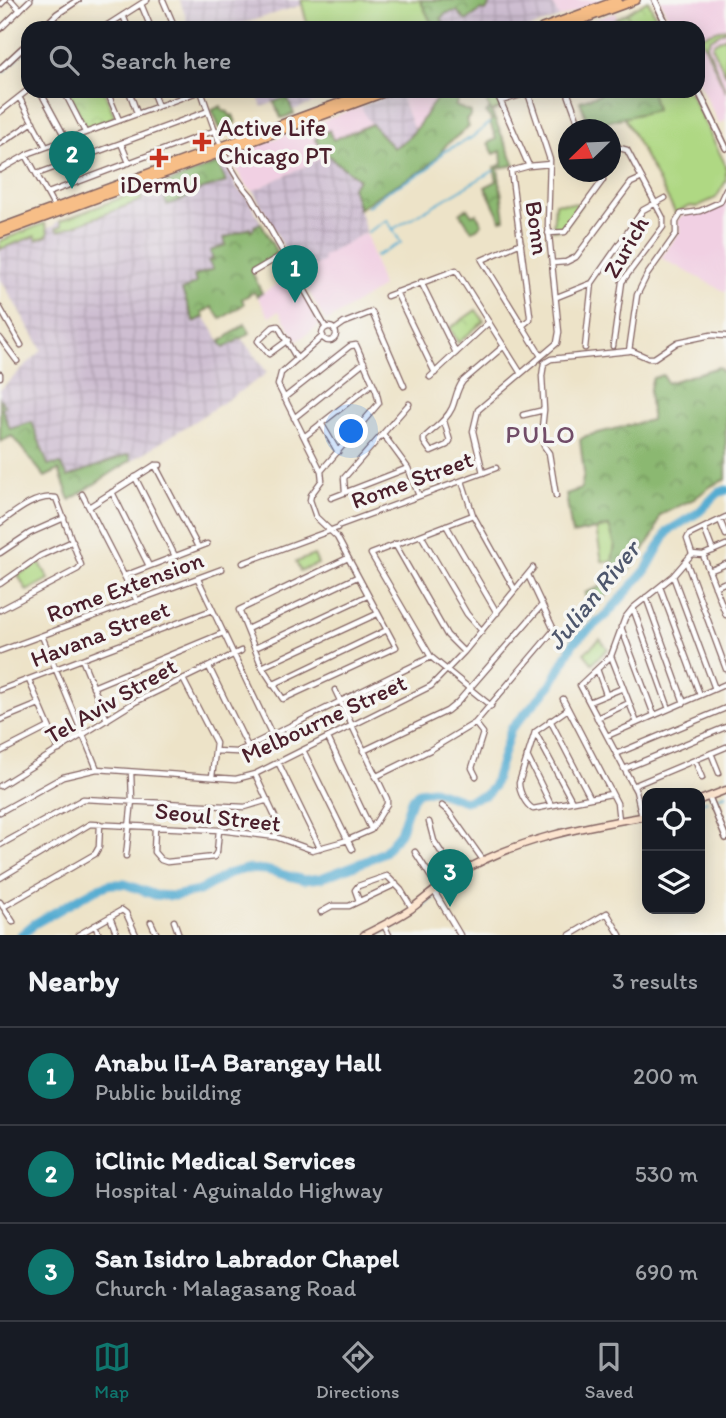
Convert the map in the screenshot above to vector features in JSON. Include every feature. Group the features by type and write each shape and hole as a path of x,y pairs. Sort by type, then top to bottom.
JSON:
{"highway":[{"path":"561,21 618,0"},
{"path":"580,21 636,0"},
{"path":"0,234 355,98"},
{"path":"325,111 367,98"},
{"path":"0,228 223,149"}],"main road":[{"path":"705,798 726,790"},
{"path":"364,935 412,908 456,875 482,860 568,830 642,816"}],"street":[{"path":"0,5 5,0"},
{"path":"11,0 20,10"},
{"path":"0,29 30,0"},
{"path":"50,21 58,12 78,0"},
{"path":"114,21 148,0"},
{"path":"163,0 172,21"},
{"path":"654,0 664,21"},
{"path":"141,4 148,21"},
{"path":"123,15 125,21"},
{"path":"0,69 21,50"},
{"path":"0,113 19,97 46,147"},
{"path":"44,98 66,139"},
{"path":"68,98 85,132"},
{"path":"110,98 119,120"},
{"path":"132,98 137,113"},
{"path":"155,98 158,106"},
{"path":"0,170 26,155 179,98"},
{"path":"203,98 223,149 241,185 252,197 282,255 326,328 324,337 278,378 284,398 321,471 322,480 310,500 316,517 321,524 336,528 356,577 396,647 299,694 283,699 262,667 239,610 348,558"},
{"path":"500,98 529,166"},
{"path":"501,101 510,98"},
{"path":"483,473 473,431 475,415 520,372 557,342 559,332 548,233 550,164 531,98"},
{"path":"569,98 577,119"},
{"path":"702,98 726,148"},
{"path":"37,174 208,111"},
{"path":"0,144 33,122"},
{"path":"48,193 216,130"},
{"path":"121,143 129,163"},
{"name":"Zurich","path":"613,346 622,282 663,227 663,218 642,178 627,150 621,148"},
{"path":"26,155 55,208"},
{"name":"Bonn","path":"522,326 530,318 511,171 550,164"},
{"path":"553,263 566,262 576,257 631,183 642,178"},
{"path":"548,233 565,232 602,182"},
{"path":"629,350 637,295 647,275 675,235 676,221 681,214 700,211 720,202 726,189"},
{"path":"585,348 592,283 643,210 665,198"},
{"path":"522,243 482,260 541,356"},
{"path":"253,272 282,255"},
{"path":"387,296 456,270 520,372"},
{"path":"421,282 456,353"},
{"path":"557,297 592,283"},
{"path":"396,292 433,375 489,322"},
{"path":"0,308 21,345"},
{"path":"326,328 334,330 372,312 404,386"},
{"path":"288,340 269,354 258,339 275,326 281,328 288,340 297,359"},
{"path":"324,337 330,341 334,338 334,330"},
{"path":"556,496 549,453 544,446 543,437 544,363 551,359 629,350 654,358 678,342 711,335 726,336"},
{"path":"0,338 17,361"},
{"path":"284,398 354,344 359,350 379,403 321,471"},
{"path":"444,421 450,441 431,452 424,438 444,421 454,404 458,388 504,345"},
{"path":"294,418 365,362"},
{"path":"304,437 373,383"},
{"path":"345,492 344,478 410,404"},
{"path":"523,415 544,410"},
{"path":"321,423 338,452"},
{"path":"383,434 408,468 419,496"},
{"path":"89,506 158,465 198,547"},
{"path":"331,498 408,468"},
{"name":"Rome Street","path":"243,563 496,468"},
{"path":"135,477 174,556"},
{"path":"462,481 473,515 515,590"},
{"path":"112,492 149,566"},
{"path":"82,494 137,601"},
{"path":"0,523 29,504 53,497 59,501 80,562 78,569 0,610"},
{"path":"473,515 371,554 431,657 491,706"},
{"path":"692,555 687,537 726,517"},
{"path":"0,553 30,533 64,518"},
{"path":"720,520 726,535"},
{"path":"446,525 497,613"},
{"path":"704,528 713,551"},
{"path":"421,535 467,614 482,631"},
{"path":"0,584 40,556 73,541"},
{"path":"124,576 207,544"},
{"path":"396,544 447,635 464,652"},
{"path":"642,811 633,786 580,685 611,656 621,627 633,608 673,576 692,555 703,555 726,545"},
{"path":"703,555 724,602 726,615"},
{"path":"686,561 726,669"},
{"path":"709,571 726,564"},
{"name":"Melbourne Street","path":"0,812 63,777 97,769 236,779 255,774 431,686 448,671 533,568"},
{"name":"Rome Extension","path":"0,651 222,569"},
{"path":"375,776 430,750 475,723 554,630 528,575"},
{"path":"673,576 715,689"},
{"path":"247,629 356,577"},
{"path":"198,579 272,735"},
{"path":"715,587 726,582"},
{"path":"660,587 701,695"},
{"path":"255,648 367,596"},
{"path":"646,597 684,703"},
{"path":"363,751 447,711 470,689 542,605"},
{"path":"633,608 669,709"},
{"name":"Havana Street","path":"0,690 212,610"},
{"path":"262,667 377,614"},
{"path":"621,627 654,715"},
{"path":"272,685 387,631"},
{"path":"93,687 223,633"},
{"path":"42,636 97,769"},
{"name":"Tel Aviv Street","path":"0,786 135,702 241,651"},
{"path":"611,656 637,723"},
{"path":"215,751 232,753 248,747 431,657"},
{"path":"82,659 107,720"},
{"path":"209,667 248,747"},
{"path":"597,669 606,694"},
{"path":"183,679 216,743 212,777"},
{"path":"29,680 59,750"},
{"path":"607,736 726,684"},
{"path":"589,702 624,688"},
{"path":"335,690 387,802 371,830"},
{"path":"563,699 617,803 619,820"},
{"path":"597,718 629,703"},
{"path":"0,720 39,704"},
{"path":"616,754 726,708"},
{"path":"568,709 534,732 519,785 531,808 611,794"},
{"path":"550,720 590,797"},
{"path":"475,723 483,733 472,768 476,776"},
{"path":"0,752 49,727"},
{"path":"624,769 726,727"},
{"path":"534,732 572,801"},
{"path":"328,738 371,830"},
{"path":"633,786 726,747"},
{"path":"303,750 352,849"},
{"path":"711,753 719,773"},
{"path":"527,756 551,805"},
{"path":"695,760 702,778"},
{"path":"278,762 320,848"},
{"path":"126,856 132,800 131,772"},
{"path":"255,774 276,819 276,837"},
{"path":"709,797 726,838"},
{"path":"0,845 83,799 246,807 268,800"},
{"path":"442,806 482,860"},
{"path":"429,822 434,841 456,875"},
{"path":"13,922 2,905 95,854 99,848 100,824"},
{"name":"Seoul Street","path":"0,878 84,826 100,824 219,830 276,837 308,849 348,840 371,830"},
{"path":"155,827 154,852 160,860 167,862 214,857 219,830"},
{"path":"415,852 460,935"},
{"path":"359,901 355,890 358,886 387,876 396,884 412,908"},
{"path":"321,912 332,906 346,907 396,884"},
{"path":"78,935 125,911 136,935"},
{"path":"572,934 607,912 618,934"},
{"path":"110,917 117,935"},
{"path":"174,921 179,935"},
{"path":"151,922 157,935"},
{"path":"95,925 99,935"},
{"path":"384,925 389,935"}],"shaded area":[{"path":"180,0 301,0 302,5 251,21 187,21"},
{"path":"420,0 551,0 559,18 550,21 430,21"},
{"path":"551,0 606,0 559,18"},
{"path":"660,0 726,0 726,120 719,124 705,95 705,21 670,21"},
{"path":"615,12 617,18 612,21 591,21"},
{"path":"259,98 284,98 262,107"},
{"path":"287,98 309,98 311,104 293,110"},
{"path":"309,98 335,98 324,102 323,99 311,104"},
{"path":"383,98 401,98 415,133 393,148 366,117 361,106"},
{"path":"401,98 437,98 415,133"},
{"path":"361,106 372,124 333,140 329,131 315,139 328,155 253,191 245,185 230,156"},
{"path":"328,155 360,179 353,187 366,232 322,257 324,261 299,275 253,191"},
{"path":"224,161 238,189 248,198 278,255 189,293 224,347 242,339 267,372 70,500 59,470 45,477 0,421 0,390 42,350 0,278 0,243 46,226 55,226 55,223"},
{"path":"726,191 726,292 661,258 680,231 677,221 682,215 701,213 722,203"},
{"path":"366,232 382,287 326,322 299,275 323,261 321,257"},
{"path":"291,276 320,325 297,341 279,311 269,317 257,296"}],"green space":[{"path":"301,0 420,0 430,21 306,21"},
{"path":"420,0 492,0 486,11 481,10 466,21 457,11 447,13 441,18 443,21 430,21"},
{"path":"648,0 658,21 631,21 627,13"},
{"path":"627,13 631,21 612,21"},
{"path":"726,28 726,31 710,39 707,46 726,92 705,47 705,34"},
{"path":"726,37 726,75 712,46"},
{"path":"72,98 107,98 115,117 87,129"},
{"path":"287,98 294,114 281,118 274,102"},
{"path":"438,98 459,98 455,106 471,112 466,120 469,127 447,144 424,170 383,192 359,209 352,187 359,179 333,160 315,139 329,130 333,140 372,124 393,148 415,130"},
{"path":"485,98 496,98 501,108 491,112"},
{"path":"589,98 653,98 656,110 618,119 586,119 580,101"},
{"path":"653,98 692,98 726,166 726,181 716,198 696,207 680,210 676,214 624,117 656,110"},
{"path":"221,106 223,111 233,115 236,123 220,129 212,110"},
{"path":"490,109 515,165 498,168 505,219 501,220 485,187 497,181 494,168 502,164 501,151 494,154 488,143 496,139 490,122 492,120 486,113"},
{"path":"218,163 226,182 187,194 187,198 167,205 160,186"},
{"path":"139,191 142,200 60,231 56,228 62,226 60,221"},
{"path":"555,203 581,204 563,229 553,230"},
{"path":"467,208 472,215 476,213 482,224 472,231 460,213"},
{"path":"45,223 47,236 37,240 35,236 0,249 0,241"},
{"path":"261,223 278,255 251,270 262,293 257,296 254,292 242,299 244,304 221,319 212,307 202,313 204,317 194,322 182,290 196,283 194,276 213,269 208,261 213,259 210,251 226,245 224,238 250,228 251,231"},
{"path":"476,310 484,321 458,343 450,328"},
{"path":"245,324 250,333 224,348 220,342"},
{"path":"719,367 726,375 726,479 694,499 660,515 655,532 634,565 588,615 585,593 617,580 612,562 615,545 609,526 572,534 566,494 581,489 584,473 580,440 586,436 651,420 650,394 653,378 663,375 667,383"},
{"path":"0,398 5,406 2,408 10,429 32,422 48,465 61,464 68,477 129,454 131,460 70,500 59,470 45,477 12,436 0,442"},
{"path":"609,526 615,545 612,562 602,561 596,529"},
{"path":"314,555 318,564 300,571 296,562"},
{"path":"40,563 49,579 27,591 18,575"},
{"path":"600,639 608,649 592,663 584,653"}],"waterway":[{"path":"55,21 60,16"},
{"path":"3,72 18,58"},
{"path":"367,207 386,192 427,170 443,152 471,138 490,123"},
{"path":"393,229 493,171"},
{"path":"368,232 387,220 401,243 376,256"},
{"name":"Julian River","path":"21,935 34,924 96,889 111,884 125,884 155,895 174,896 199,891 230,873 246,869 266,870 304,880 321,878 384,852 400,833 411,800 419,792 433,790 465,801 485,795 493,787 511,729 551,685 574,642 607,614 646,570 668,531 699,512 718,493 726,490"},
{"path":"713,799 726,794"},
{"path":"438,894 470,871"},
{"path":"374,935 394,926 434,897"}],"place":[{"name":"Active Life Chicago PT","path":"202,142"},
{"name":"iDermU","path":"159,158"},
{"name":"iClinic Medical Services","path":"72,189"},
{"name":"Anabu II-A Barangay Hall","path":"295,303"},
{"name":"San Isidro Labrador Chapel","path":"450,907"}],"district":[{"name":"PULO","path":"541,434"}]}
